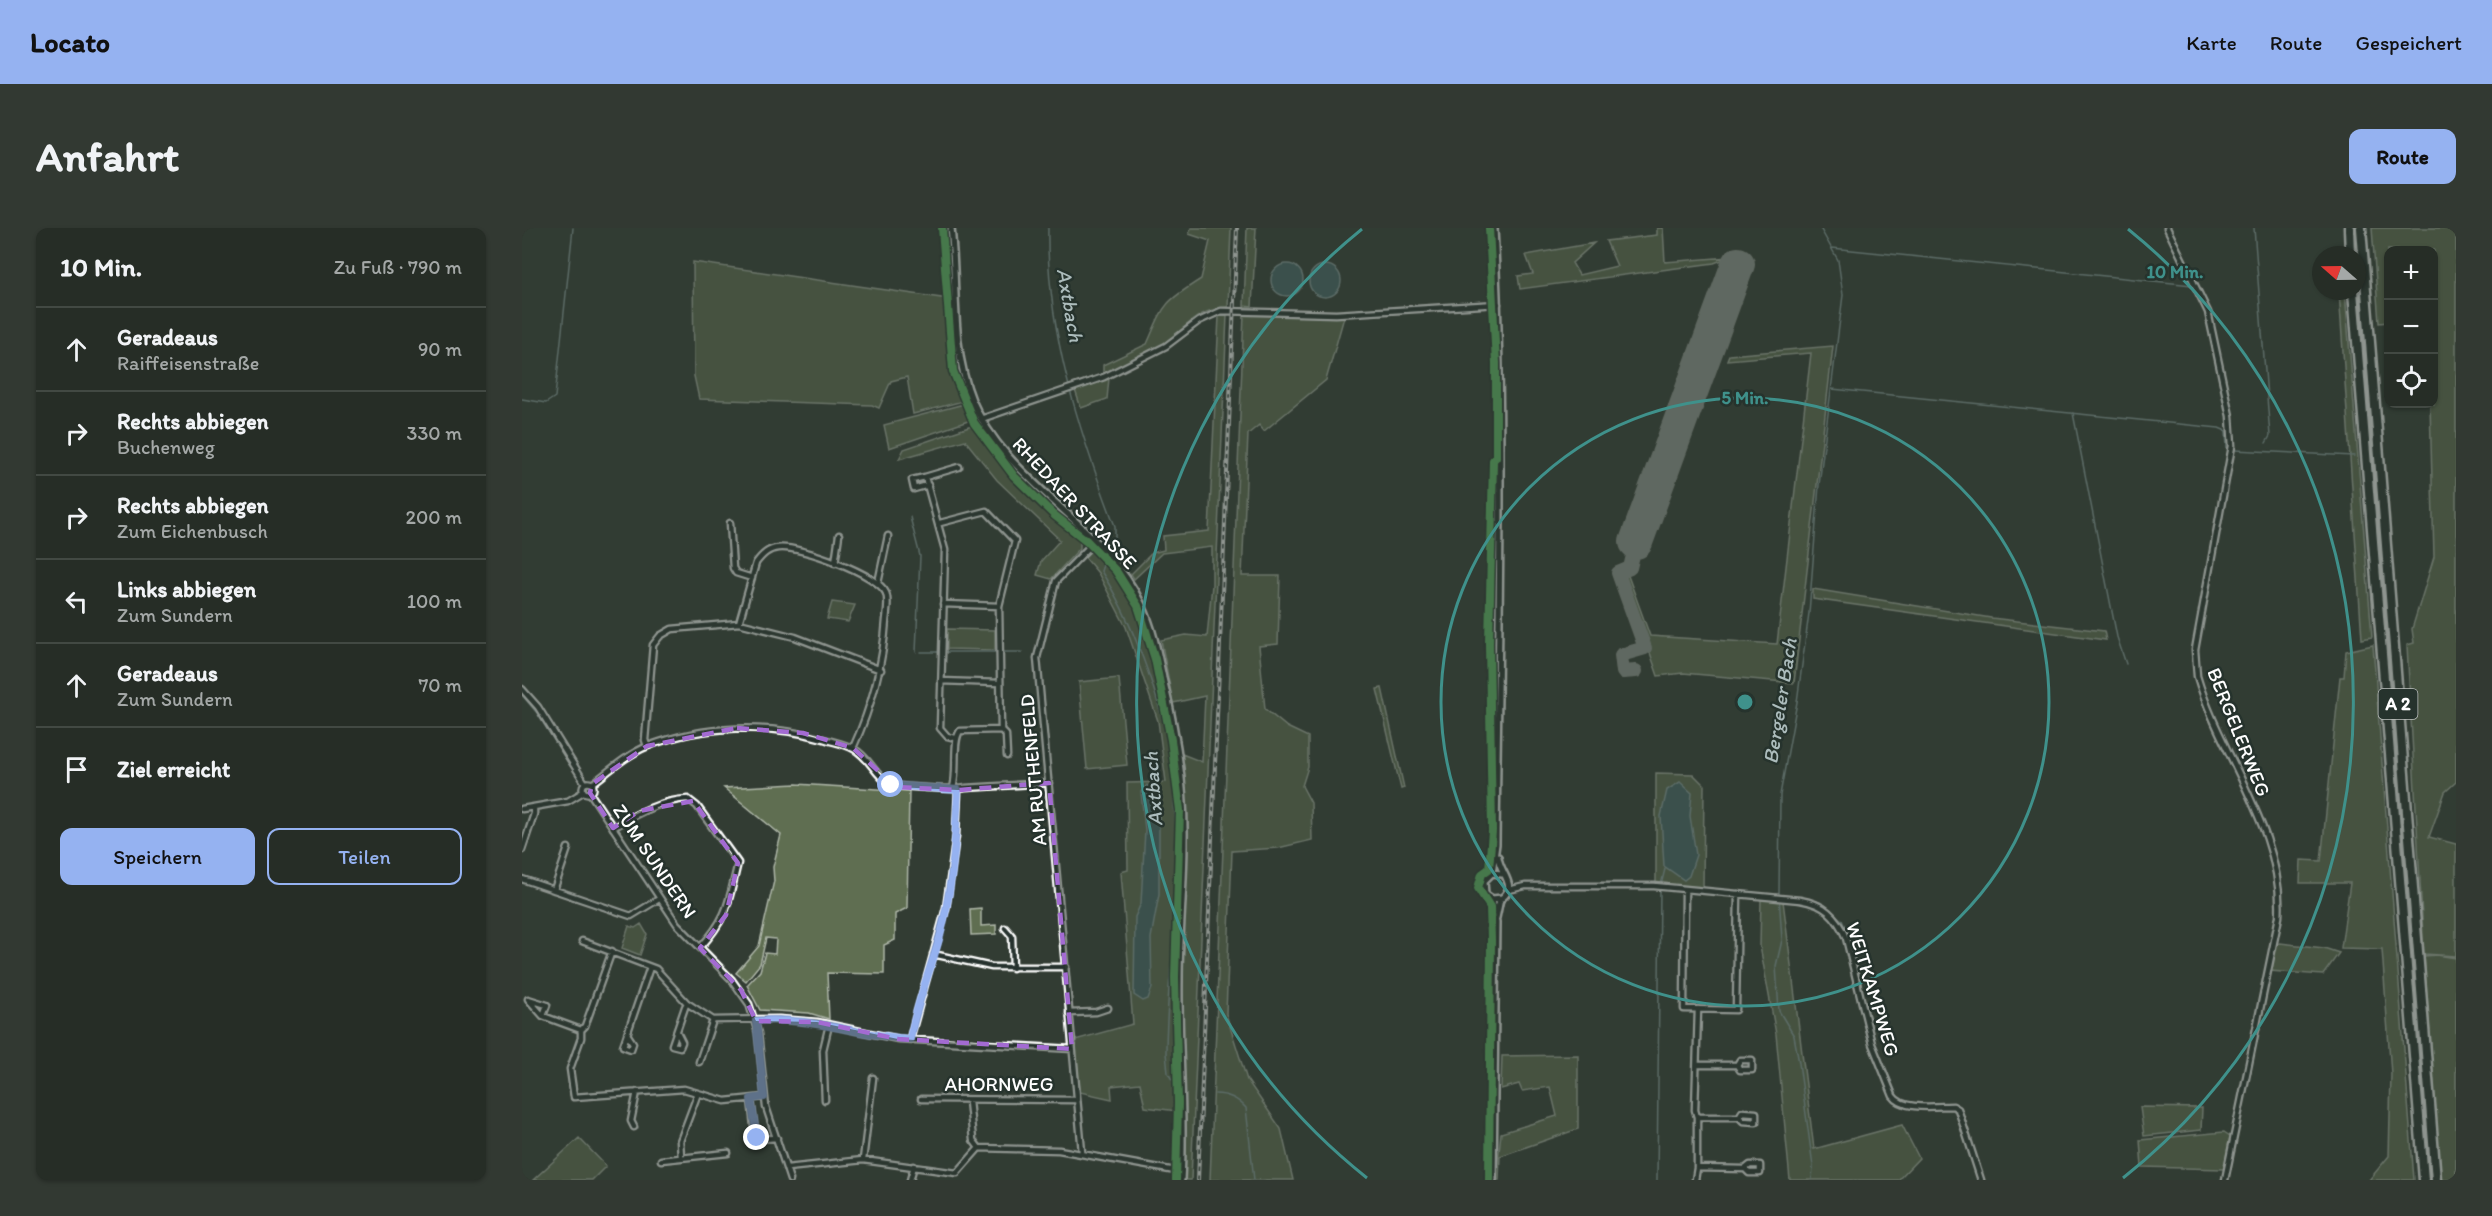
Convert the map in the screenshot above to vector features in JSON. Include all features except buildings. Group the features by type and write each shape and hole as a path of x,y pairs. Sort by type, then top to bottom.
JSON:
{"highway":[{"path":"2349,228 2350,246"},
{"name":"A 2","path":"2361,228 2436,1180"},
{"name":"A 2","path":"2354,300 2424,1180"}],"street":[{"name":"RHEDAER STRASSE","path":"951,228 959,350 972,400 981,420 1009,456 1113,561 1133,588 1149,622 1172,714 1179,764 1184,840 1179,980 1181,1180"},
{"path":"1494,228 1498,304 1500,477 1496,844 1492,873 1486,878 1483,886 1485,894 1492,899 1500,899"},
{"name":"BERGELERWEG","path":"2167,228 2208,312 2230,416 2232,446 2195,650 2197,676 2270,851 2281,893 2279,917 2225,1180"},
{"name":"RHEDAER STRASSE","path":"981,420 1104,377 1166,346 1199,321 1221,311 1336,314 1498,304"},
{"path":"927,485 914,489 912,480 959,467"},
{"path":"925,477 940,523 945,550 940,728 946,736 955,738"},
{"path":"940,523 986,511 1013,537 1015,544 999,606 1001,730 1006,735 1007,756"},
{"path":"730,524 732,568 736,573 752,578"},
{"path":"835,563 839,535"},
{"path":"878,583 888,536"},
{"name":"AM RUTHENFELD","path":"1082,1152 1038,648 1056,582 1094,542"},
{"path":"739,623 761,556 780,548 797,550 835,563 878,583 885,591 888,602 881,670 869,710 853,748"},
{"path":"943,604 999,606"},
{"path":"647,746 645,740 651,657 657,639 672,629 739,623 795,637 881,670"},
{"path":"941,681 999,683"},
{"path":"522,689 538,707 585,783 584,792"},
{"path":"585,783 592,784 647,746 697,734 737,728 792,731 853,748 893,786 958,789 1049,783"},
{"path":"910,1039 921,991 942,926 953,866 958,789 955,738 960,731 1001,730"},
{"path":"957,776 958,789"},
{"path":"522,809 567,801 584,792 590,793 592,784"},
{"name":"ZUM SUNDERN","path":"590,793 677,924 741,990 756,1021 764,1097 790,1180"},
{"path":"614,828 639,811 688,799 697,806 738,863 726,915 720,926 700,948"},
{"path":"522,850 534,814 534,807"},
{"path":"1496,844 1502,874 1509,882 1524,886"},
{"path":"554,890 568,848"},
{"path":"1492,873 1502,874"},
{"path":"522,879 631,916 659,899"},
{"path":"1509,882 1509,890"},
{"path":"1493,1180 1496,922 1500,899 1509,890 1524,886"},
{"name":"WEITKAMPWEG","path":"1524,886 1660,887 1779,898 1819,905 1839,922 1846,938 1872,1044 1893,1096 1897,1102 1905,1105 1953,1106 1958,1109 1981,1180"},
{"path":"1685,889 1684,1009 1736,1010 1738,894"},
{"path":"1492,899 1496,922"},
{"path":"1005,928 1012,936 1012,968"},
{"path":"582,941 656,969 687,1003 713,1020 779,1019 910,1039 1072,1049"},
{"path":"580,1030 585,1026 612,951"},
{"path":"933,954 978,966 1066,967"},
{"path":"627,1034 650,967"},
{"path":"677,1032 687,1003"},
{"path":"1070,1013 1096,1012 1108,1008"},
{"path":"1695,1180 1698,1009"},
{"path":"543,1016 580,1030"},
{"path":"699,1062 713,1020"},
{"path":"825,1100 823,1050 829,1025"},
{"path":"580,1030 581,1038 570,1069 574,1097 684,1089 725,1101 764,1097"},
{"path":"1698,1065 1737,1065"},
{"path":"863,1160 873,1078"},
{"path":"634,1127 631,1121 637,1092"},
{"path":"681,1158 680,1141 698,1093"},
{"path":"751,1099 755,1136 760,1139 777,1138"},
{"name":"AHORNWEG","path":"921,1099 1077,1100"},
{"path":"969,1101 973,1140 979,1148"},
{"path":"1697,1117 1739,1117"},
{"path":"787,1168 863,1160 957,1173 979,1148 1027,1147 1082,1152 1181,1172"},
{"path":"661,1160 728,1153"},
{"path":"910,1180 914,1166"},
{"path":"1697,1168 1745,1169"}],"highlighted area":[{"path":"737,728 803,733 853,748 896,787 958,790 1049,783 1072,1049 898,1039 817,1022 756,1021 741,990 700,948 726,915 738,863 693,801 639,811 613,828 590,793 592,784 647,746"}],"green space":[{"path":"1191,228 1231,228 1228,307 1200,315 1158,348 1103,374 1103,365 1147,344 1166,305 1201,279 1210,241 1189,234"},
{"path":"1247,228 1256,228 1252,307 1244,306"},
{"path":"1657,228 1663,228 1665,262 1730,257 1714,263 1520,289 1518,276 1533,274 1526,255 1594,243 1572,263 1579,275 1617,266 1606,241 1657,235"},
{"path":"2372,228 2456,228 2456,782 2445,792 2429,837 2456,844 2456,956 2424,954 2407,645 2414,643 2412,629 2434,557 2430,408 2438,408 2438,246 2384,246 2384,322 2379,323"},
{"path":"693,262 948,299 952,371 963,401 913,414 907,377 891,381 879,408 872,405 699,399 694,376"},
{"path":"2340,300 2346,300 2372,637 2362,639"},
{"path":"1244,314 1344,317 1326,380 1264,431 1259,425 1248,434 1242,576 1280,576 1278,644 1259,646 1265,709 1287,727 1308,737 1308,767 1302,786 1311,803 1312,840 1278,848 1232,851 1226,1014 1247,1080 1281,1129 1293,1180 1210,1180"},
{"path":"1227,315 1191,1180 1184,1180 1182,978 1187,810 1182,754 1202,762 1205,696 1173,703 1161,640 1186,635 1207,637 1212,585 1212,547 1162,553 1134,579 1131,574 1152,553 1164,550 1163,536 1209,531 1219,316"},
{"path":"1833,346 1794,683 1683,673 1658,676 1623,574 1627,573 1650,636 1777,644 1811,353 1727,360 1729,355"},
{"path":"1109,378 1107,399 1081,408 1075,390"},
{"path":"964,404 971,420 889,448 884,425"},
{"path":"972,426 1022,487 1080,540 1080,548 1051,579 1037,575 1041,561 1060,540 997,480 965,440 899,459 904,449"},
{"path":"1093,549 1115,572 1137,606 1153,659 1170,739 1178,839 1172,979 1177,1111 1145,1107 1140,1083 1111,1086 1112,1099 1080,1092 1075,1040 1133,1024 1121,872 1128,870 1127,783 1166,782 1158,721 1126,627 1098,573 1084,556"},
{"path":"1813,589 1991,618 2104,631 2106,640 1813,599"},
{"path":"832,602 855,605 848,622 827,619"},
{"path":"947,629 995,630 995,650 947,649"},
{"path":"2373,645 2414,1180 2369,1180 2389,1156 2391,1074 2382,949 2341,948 2350,883 2300,883 2301,860 2321,861 2340,677 2344,677 2346,651"},
{"path":"1119,678 1127,765 1087,769 1079,682"},
{"path":"1382,688 1404,788 1401,789 1377,689"},
{"path":"1656,773 1693,774 1704,785 1703,889 1656,884"},
{"path":"796,784 909,791 907,908 895,914 895,940 884,945 884,974 827,973 829,1019 809,1013 760,1010 747,985 760,971 765,953 775,954 776,939 766,938 760,964 746,981 736,973 759,946 774,881 773,867 781,835 724,788"},
{"path":"1761,899 1783,901 1814,1149 1902,1125 1919,1158 1898,1180 1790,1180 1776,1034 1760,946"},
{"path":"981,908 981,926 996,925 996,934 971,935 970,909"},
{"path":"641,924 647,934 640,955 622,948 629,926 635,928"},
{"path":"2276,944 2324,948 2339,953 2323,975 2270,971"},
{"path":"2437,955 2456,958 2456,1180 2441,1180 2424,956"},
{"path":"1578,1055 1578,1129 1500,1156 1499,1180 1496,1180 1501,1133 1557,1116 1550,1087 1522,1091 1519,1084 1501,1089 1502,1056"},
{"path":"2140,1107 2202,1108 2201,1130 2144,1136"},
{"path":"2224,1132 2230,1136 2224,1169 2142,1167 2140,1140"},
{"path":"579,1138 606,1166 592,1180 533,1180"}],"water":[{"path":"1287,264 1299,268 1303,280 1299,292 1287,296 1275,292 1271,280 1275,268"},
{"path":"1325,265 1337,269 1341,281 1337,293 1325,297 1313,293 1309,281 1313,269"},
{"path":"1680,782 1692,793 1690,816 1696,855 1689,876 1684,880 1664,866 1661,816 1667,790"},
{"path":"1147,785 1156,792 1159,801 1159,894 1151,938 1152,988 1148,999 1143,1001 1134,995 1135,917 1141,903 1145,830 1141,792"}],"waterway":[{"path":"522,399 546,403 555,397 573,228"},
{"name":"Axtbach","path":"1048,228 1053,304 1067,380 1089,454 1115,526 1115,540 1108,552"},
{"name":"Bergeler Bach","path":"1812,1180 1813,1166 1799,1063 1794,1036 1779,1011 1776,966 1782,940 1779,895 1780,795 1797,702 1809,613 1819,485 1843,295 1838,260 1820,228"},
{"path":"2254,228 2270,436 2266,443"},
{"path":"1832,248 2192,285"},
{"path":"1832,389 2219,428 2226,431 2227,449"},
{"path":"2073,413 2117,637 2126,664"},
{"path":"2234,450 2354,456"},
{"path":"910,517 920,556 916,652"},
{"name":"Axtbach","path":"1106,556 1101,571 1134,635 1152,684 1165,731 1172,775 1175,864 1166,1053 1168,1073 1174,1083"},
{"path":"921,652 998,652"},
{"path":"1002,652 1022,652"},
{"path":"522,695 537,713 570,766"},
{"path":"1657,1180 1660,889 1665,869"},
{"path":"1779,895 1820,902 1842,920 1849,937 1875,1043 1897,1095"},
{"name":"Axtbach","path":"1215,1094 1232,1098 1246,1108 1254,1180"}],"taxiway":[{"path":"1636,542 1630,568 1618,573 1645,648 1621,655 1623,672 1636,671"}],"runway":[{"path":"1636,542 1738,264"}],"railway":[{"path":"1198,1180 1237,228"}],"cycle path":[{"path":"942,228 953,371 974,423 1014,476 1054,515 1087,541 1116,571 1138,606 1155,659 1171,740 1180,810 1175,977 1178,1103 1176,1180"},
{"path":"1489,228 1496,363 1496,457 1493,460 1489,643 1492,831 1489,869 1482,874 1478,888 1490,907 1489,1180"}],"route":[{"path":"757,1138 751,1099 764,1097 756,1021 779,1019 817,1022 898,1039 910,1039 921,991 946,908 953,866 958,790 913,785 906,788 891,785"}]}
